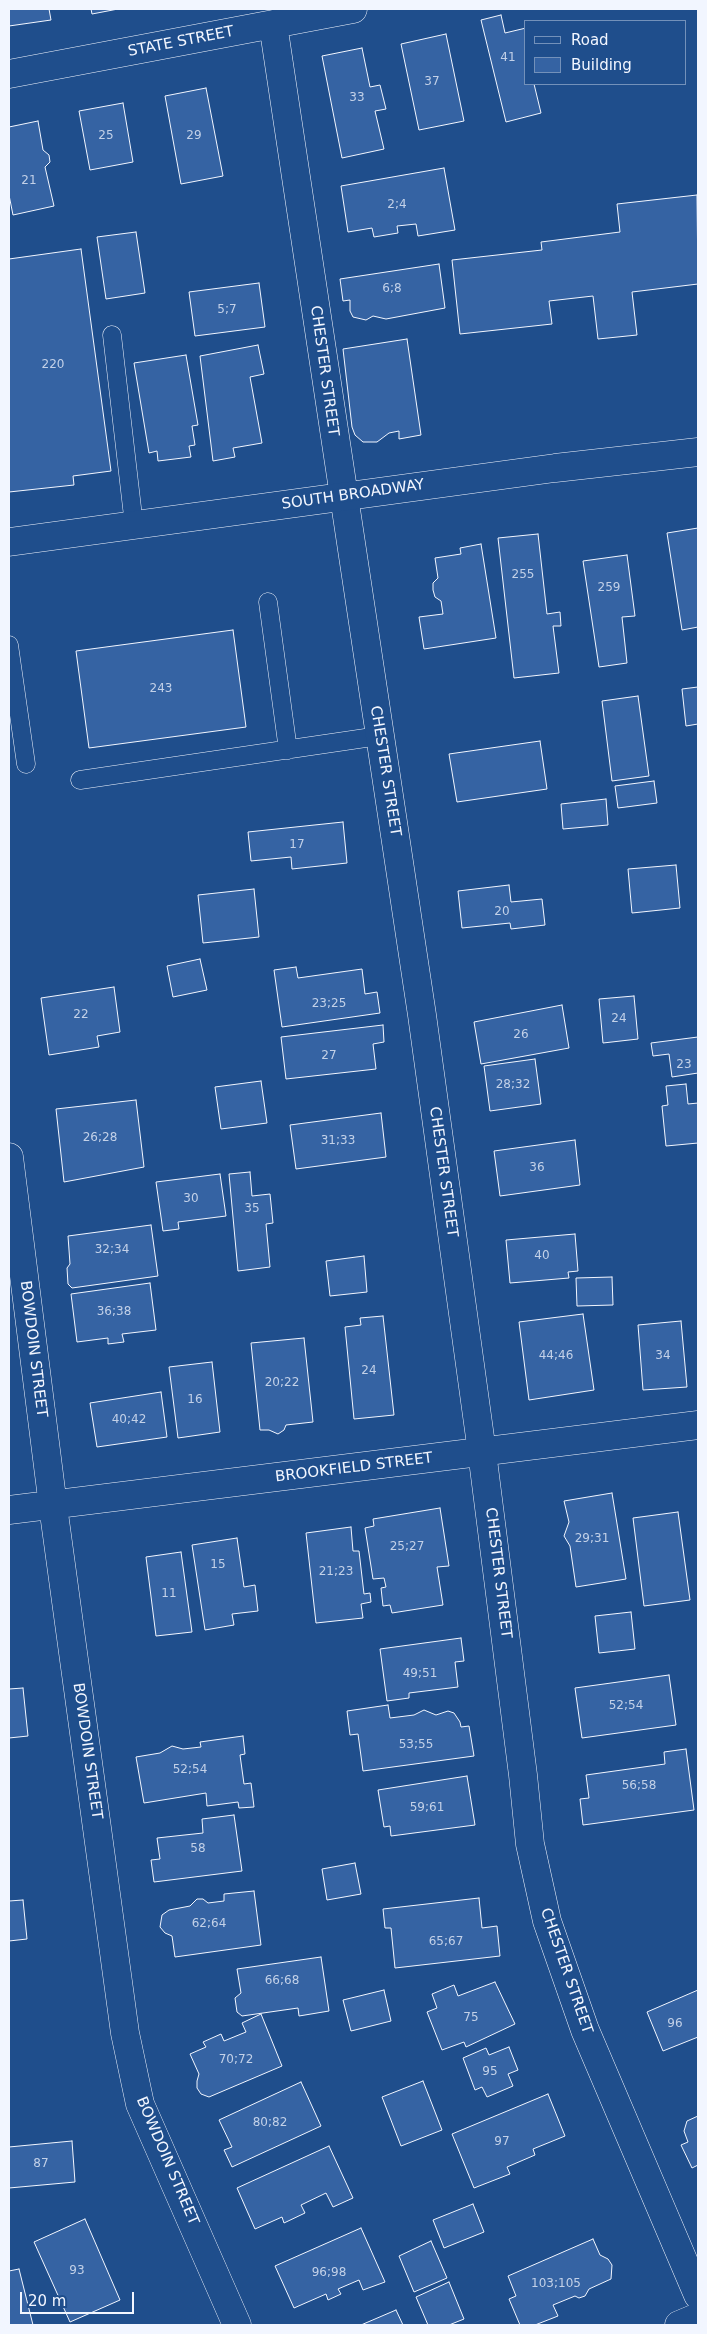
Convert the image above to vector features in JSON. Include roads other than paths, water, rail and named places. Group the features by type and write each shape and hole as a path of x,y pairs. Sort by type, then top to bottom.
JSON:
{"street":[{"name":"STATE STREET","path":"9,74 353,9"},
{"name":"CHESTER STREET","path":"273,24 422,1016 482,1452 530,1844 547,1921 585,2030 698,2295"},
{"name":"SOUTH BROADWAY","path":"9,542 555,468 698,452"},
{"name":"BOWDOIN STREET","path":"9,1157 53,1506 125,2033 140,2104 237,2325"},
{"name":"BROOKFIELD STREET","path":"9,1510 698,1425"},
{"path":"679,2325 698,2317"}],"lane":[{"path":"112,335 134,525"},
{"path":"268,602 288,750"},
{"path":"9,645 12,686 26,764"},
{"path":"80,780 379,736"}]}
